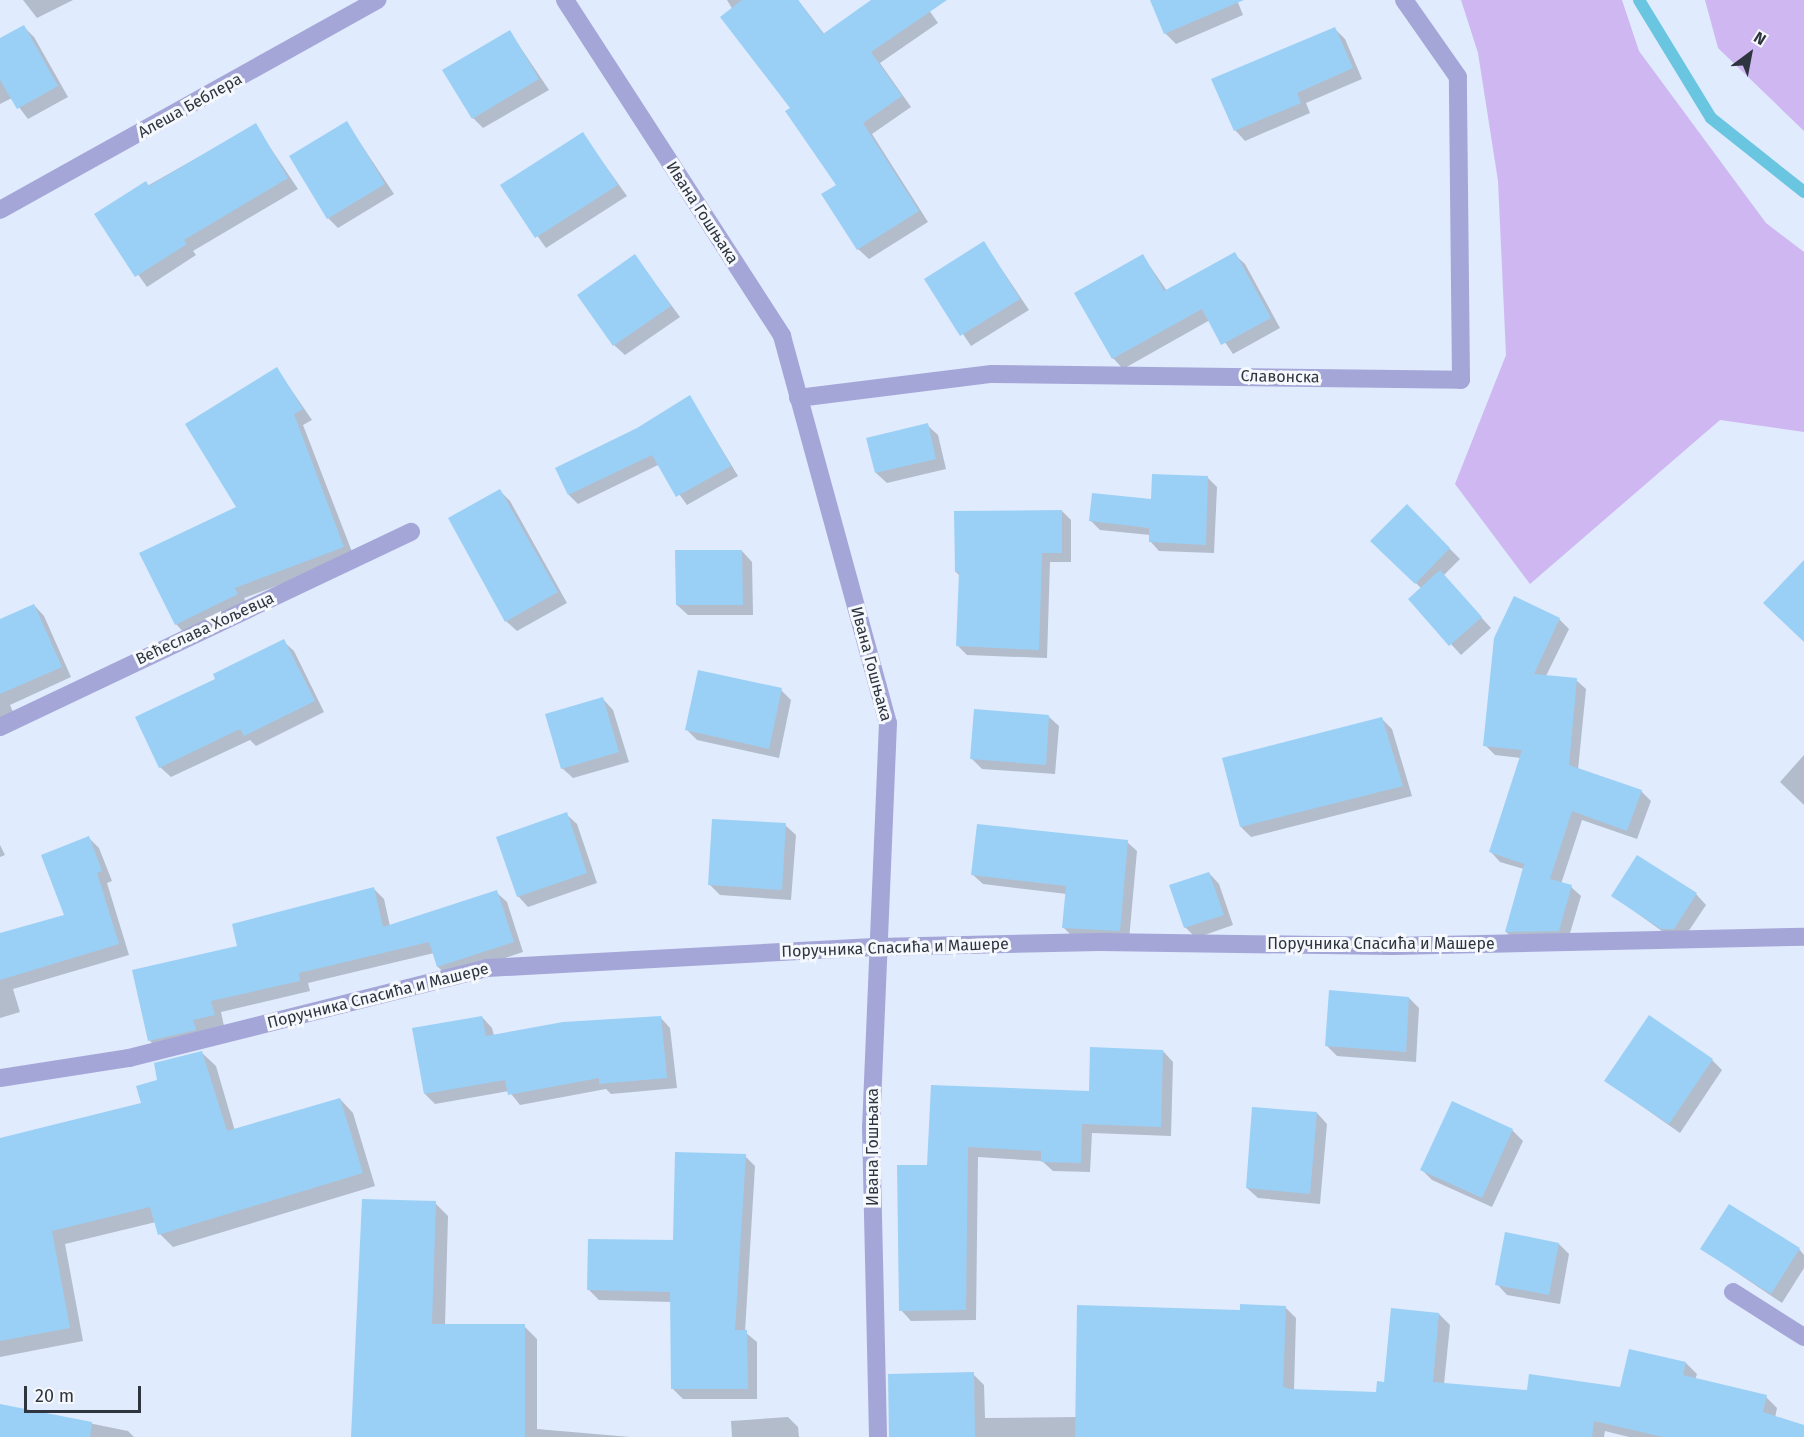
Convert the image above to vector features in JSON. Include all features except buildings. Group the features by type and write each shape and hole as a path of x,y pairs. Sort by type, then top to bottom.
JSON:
{"street":[{"name":"Алеша Беблера","path":"0,210 378,0"},
{"name":"Ивана Гошњака","path":"565,0 782,336 888,723 871,1127 878,1437"},
{"name":"Славонска","path":"798,398 992,374 1461,380 1458,77 1404,0"},
{"name":"Већеслава Хољевца","path":"0,726 411,532"},
{"name":"Поручника Спасића и Машере","path":"0,1078 129,1058 487,968 878,947 1100,942 1393,946 1804,937"},
{"path":"1732,1292 1804,1338"}],"shaded area":[{"path":"1461,0 1622,0 1639,51 1766,223 1804,252 1804,432 1720,420 1530,584 1455,484 1506,355 1498,181 1478,53"},
{"path":"1705,0 1804,0 1804,131 1718,48"}],"waterway":[{"path":"1639,0 1711,118 1804,192"}]}
